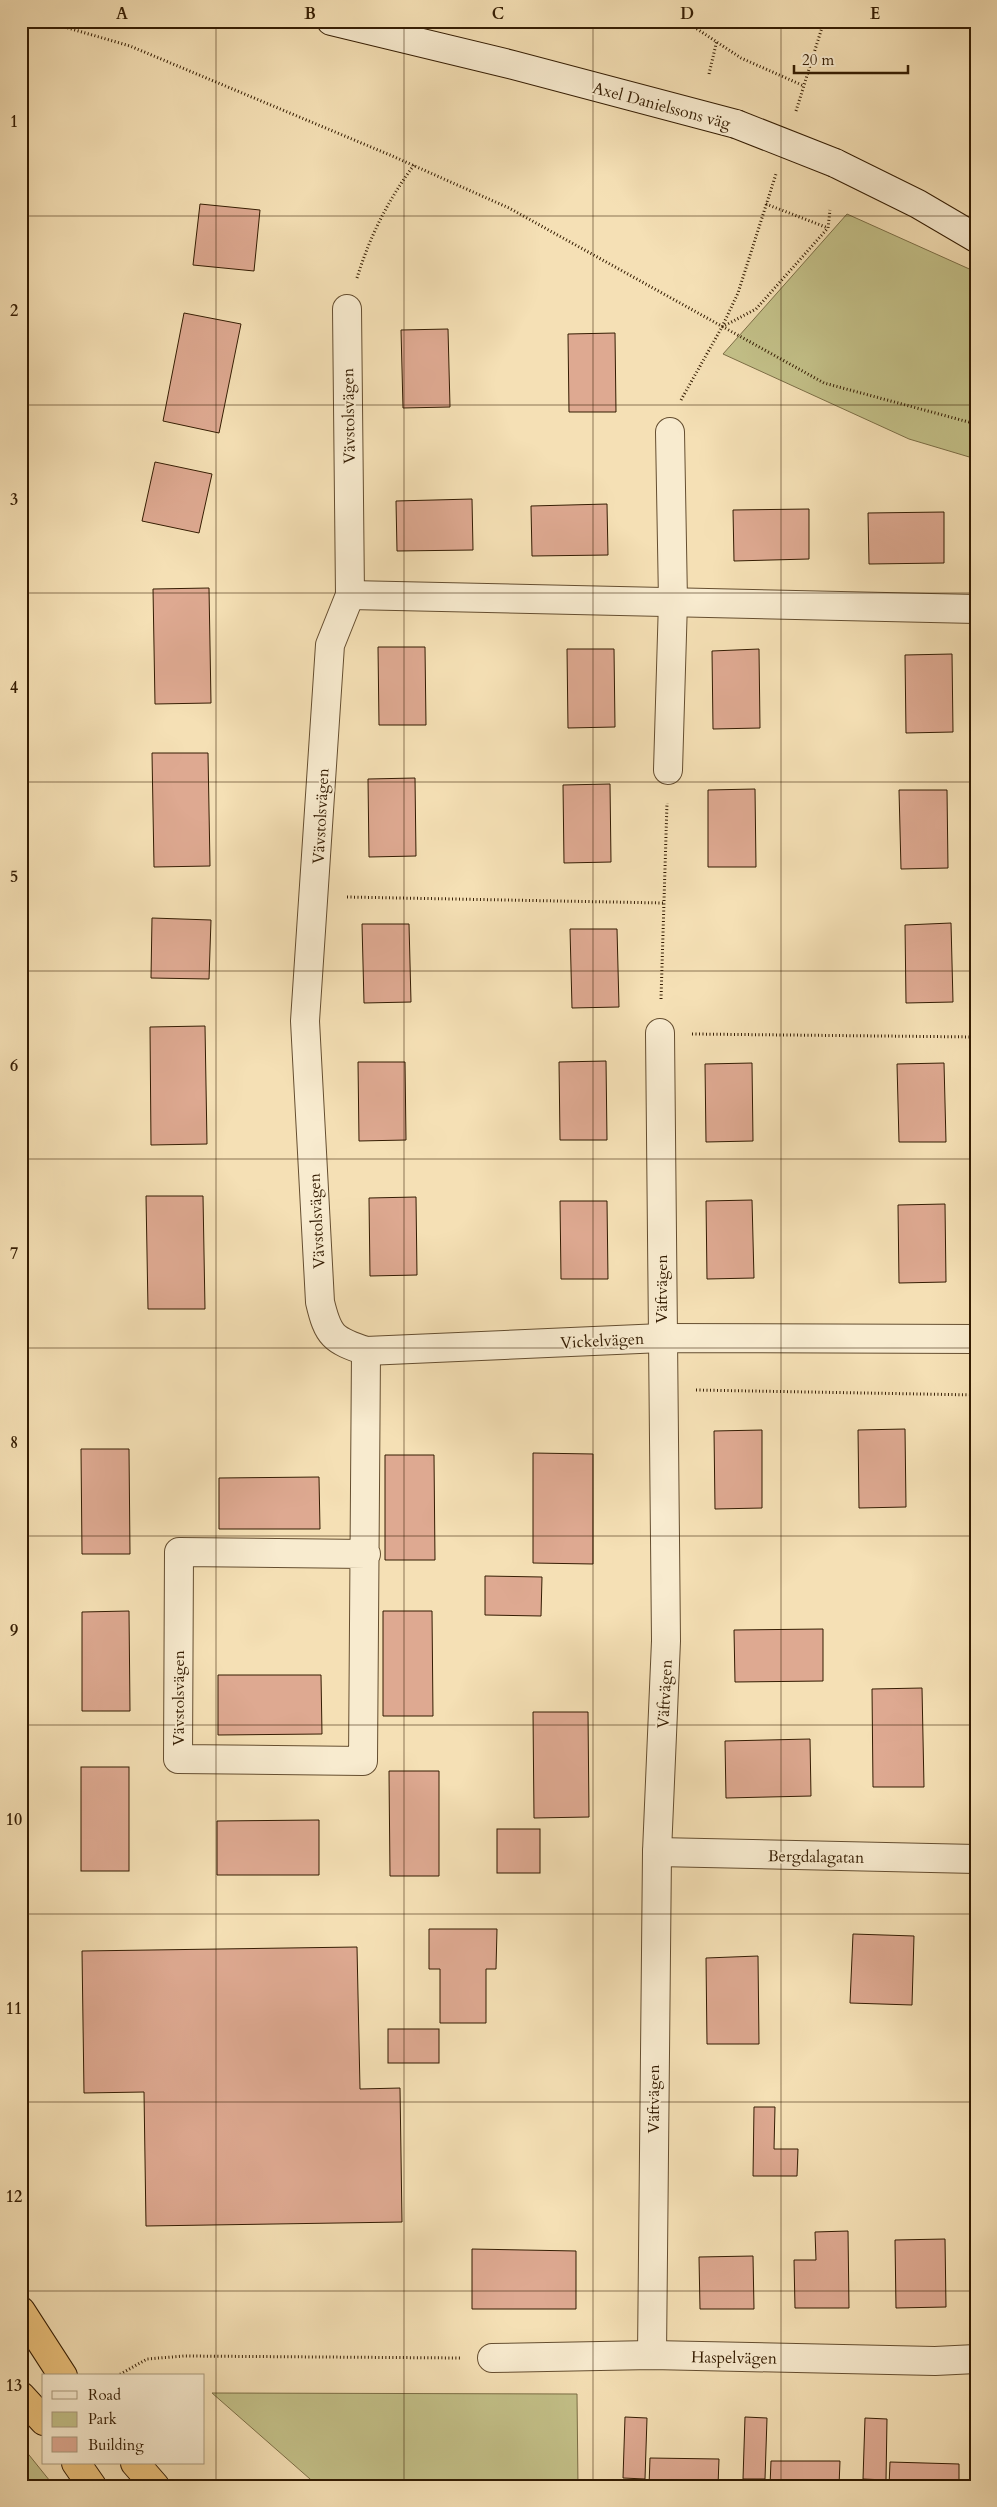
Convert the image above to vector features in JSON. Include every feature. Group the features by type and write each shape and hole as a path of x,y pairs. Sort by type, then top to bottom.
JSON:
{"highway":[{"path":"21,2311 62,2374"},
{"path":"21,2396 42,2419"},
{"path":"77,2464 92,2486"},
{"path":"136,2464 155,2486"}],"street":[{"name":"Axel Danielssons väg","path":"331,21 736,124 835,162 918,204 976,238"},
{"name":"Vävstolsvägen","path":"326,1326 320,1302 305,1021 315,896 330,645 350,595 347,309"},
{"path":"668,770 673,601 670,432"},
{"path":"350,595 976,609"},
{"name":"Väftvägen","path":"652,2355 657,1852 666,1641 660,1034"},
{"name":"Vickelvägen","path":"326,1326 343,1344 366,1351 662,1338 976,1339"},
{"name":"Vävstolsvägen","path":"366,1351 366,1554 363,1761 178,1759 179,1552 366,1554"},
{"name":"Bergdalagatan","path":"657,1852 976,1859"},
{"name":"Haspelvägen","path":"492,2358 652,2355 935,2361 976,2359"}],"path":[{"path":"44,21 130,46 414,165 509,208 824,383 976,424"},
{"path":"685,21 717,40 741,58 804,86"},
{"path":"795,113 824,21"},
{"path":"709,74 717,40"},
{"path":"347,309 374,230 393,194 414,165"},
{"path":"670,432 680,401 722,327 738,293 778,168"},
{"path":"766,204 828,228"},
{"path":"722,327 756,309 828,228 830,210"},
{"path":"668,770 660,1034 976,1037"},
{"path":"315,896 664,903"},
{"path":"663,1389 976,1395"},
{"path":"121,2374 147,2360 184,2356 492,2358"},
{"path":"21,2462 26,2456"}],"green space":[{"path":"847,214 976,272 976,459 909,439 723,354"},
{"path":"212,2393 577,2394 578,2486 318,2486"},
{"path":"21,2445 54,2486 21,2486"}],"building":[{"path":"200,204 260,210 254,271 193,265"},
{"path":"184,313 241,324 219,433 163,421"},
{"path":"448,329 450,407 403,408 401,330"},
{"path":"615,333 616,412 569,412 568,334"},
{"path":"155,462 212,474 199,533 142,521"},
{"path":"472,499 473,550 397,551 396,501"},
{"path":"607,504 608,555 532,556 531,506"},
{"path":"809,509 809,559 734,561 733,510"},
{"path":"944,512 944,563 869,564 868,513"},
{"path":"209,588 211,703 155,704 153,589"},
{"path":"378,647 425,647 426,725 379,725"},
{"path":"567,649 614,649 615,727 568,728"},
{"path":"759,649 760,728 713,729 712,651"},
{"path":"952,654 953,732 906,733 905,655"},
{"path":"152,753 208,753 210,866 154,867"},
{"path":"415,778 416,856 369,857 368,779"},
{"path":"610,784 611,862 564,863 563,785"},
{"path":"755,789 756,867 708,867 708,790"},
{"path":"899,790 947,790 948,868 901,869"},
{"path":"152,918 211,920 209,979 151,978"},
{"path":"951,923 953,1002 906,1003 905,925"},
{"path":"362,924 409,924 411,1002 364,1003"},
{"path":"570,929 617,929 619,1007 572,1008"},
{"path":"205,1026 207,1144 151,1145 150,1027"},
{"path":"606,1061 607,1140 560,1140 559,1062"},
{"path":"358,1062 405,1062 406,1140 359,1141"},
{"path":"752,1063 753,1141 706,1142 705,1064"},
{"path":"944,1063 946,1142 899,1142 897,1064"},
{"path":"146,1196 203,1196 205,1309 148,1309"},
{"path":"416,1197 417,1275 370,1276 369,1198"},
{"path":"752,1200 754,1278 707,1279 706,1201"},
{"path":"560,1201 607,1201 608,1279 561,1279"},
{"path":"945,1204 946,1282 899,1283 898,1205"},
{"path":"905,1429 906,1507 859,1508 858,1430"},
{"path":"762,1430 762,1508 715,1509 714,1431"},
{"path":"81,1449 129,1449 130,1554 82,1554"},
{"path":"533,1453 593,1454 593,1564 533,1563"},
{"path":"385,1455 434,1455 435,1560 385,1560"},
{"path":"319,1477 320,1529 219,1529 219,1478"},
{"path":"485,1576 542,1577 541,1616 485,1615"},
{"path":"129,1611 130,1711 82,1711 82,1612"},
{"path":"383,1611 432,1611 433,1716 383,1716"},
{"path":"823,1629 823,1681 735,1682 734,1630"},
{"path":"218,1675 321,1675 322,1734 218,1735"},
{"path":"922,1688 924,1787 873,1787 872,1689"},
{"path":"533,1712 588,1712 589,1817 534,1818"},
{"path":"973,1721 976,1721 976,1796 975,1796"},
{"path":"810,1739 811,1796 726,1798 725,1741"},
{"path":"81,1767 129,1767 129,1871 81,1871"},
{"path":"389,1771 439,1771 439,1876 390,1876"},
{"path":"319,1820 319,1875 217,1875 217,1821"},
{"path":"497,1829 540,1829 540,1873 497,1873"},
{"path":"429,1929 497,1929 496,1969 486,1969 486,2023 440,2023 440,1969 429,1969"},
{"path":"853,1934 914,1936 912,2005 850,2003"},
{"path":"357,1947 360,2089 400,2088 402,2222 146,2226 144,2092 84,2093 82,1951"},
{"path":"758,1956 759,2044 707,2044 706,1958"},
{"path":"388,2029 439,2029 439,2063 388,2063"},
{"path":"754,2107 775,2107 774,2149 798,2149 797,2176 753,2176"},
{"path":"848,2231 849,2308 795,2308 794,2260 816,2260 815,2232"},
{"path":"945,2239 946,2307 896,2308 895,2240"},
{"path":"472,2249 576,2251 576,2309 472,2309"},
{"path":"753,2256 754,2309 700,2309 699,2257"},
{"path":"625,2417 647,2418 645,2479 623,2478"},
{"path":"745,2417 767,2418 765,2479 743,2479"},
{"path":"865,2418 887,2419 886,2480 863,2479"},
{"path":"650,2458 719,2459 718,2486 649,2486"},
{"path":"771,2461 840,2461 839,2486 770,2486"},
{"path":"890,2462 959,2464 959,2486 889,2486"}]}
